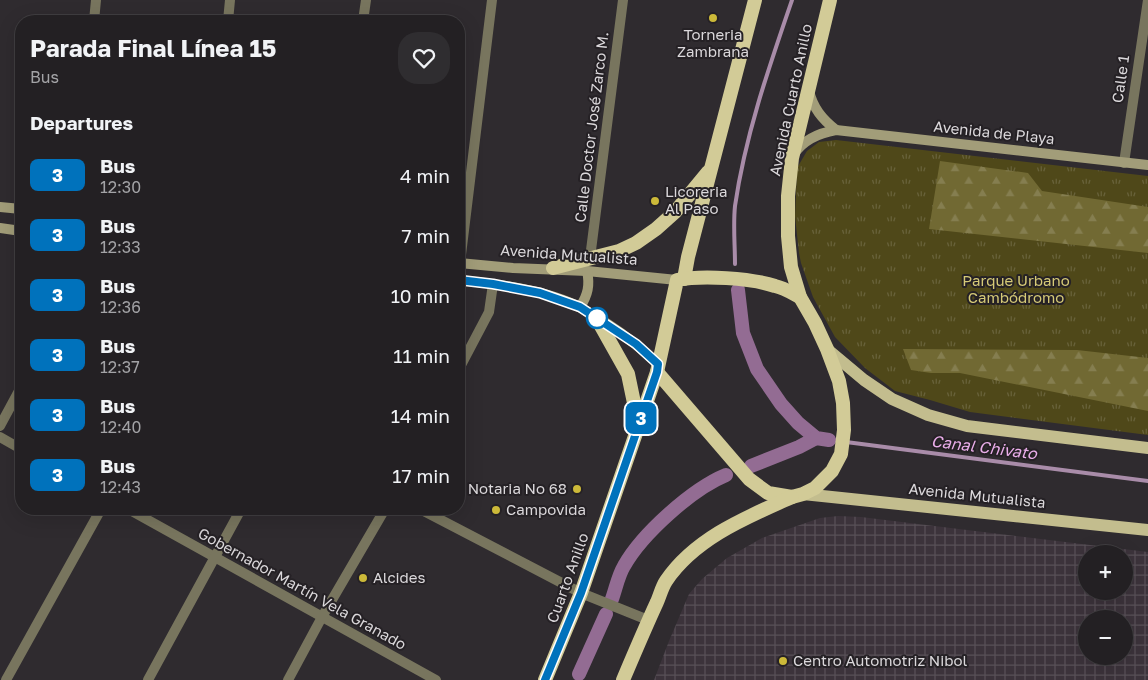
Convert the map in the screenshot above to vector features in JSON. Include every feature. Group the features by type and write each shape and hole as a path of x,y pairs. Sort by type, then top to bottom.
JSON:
{"highway":[{"path":"755,0 688,257 680,280 750,280 775,286 800,297"},
{"name":"Avenida Cuarto Anillo","path":"798,495 815,488 832,471 841,454 844,430 843,404 839,381 816,323 800,297 791,267 788,236 788,196 792,158 830,0"},
{"path":"553,268 589,264 636,243 656,229 674,212 712,167"},
{"name":"Cuarto Anillo","path":"550,679 657,368 680,280"},
{"path":"596,317 628,374 638,425"},
{"path":"657,368 749,479 768,493 798,495"},
{"path":"623,680 665,582 693,550 751,516 798,495"}],"main road":[{"path":"808,87 818,112 836,130"},
{"name":"Avenida de Playa","path":"792,158 810,138 836,130 1148,165"},
{"path":"0,207 15,208"},
{"path":"0,228 15,230"},
{"name":"Avenida Mutualista","path":"465,264 513,268 553,268"},
{"name":"Avenida Mutualista","path":"589,264 680,280"},
{"path":"580,307 586,299 589,290 589,264"},
{"path":"465,281 540,293 580,307 636,344 657,368"},
{"path":"827,349 864,380 892,399 928,416 967,426 1148,448"},
{"name":"Avenida Mutualista","path":"798,495 1148,530"}],"street":[{"path":"95,15 96,0"},
{"path":"229,15 230,0"},
{"path":"364,15 366,0"},
{"path":"465,215 492,0"},
{"name":"Calle Doctor José Zarco M.","path":"589,264 622,0"},
{"name":"Calle 1","path":"1124,162 1148,0"},
{"path":"465,358 489,312 493,284"},
{"path":"0,426 15,397"},
{"path":"0,437 15,446"},
{"path":"6,680 97,515"},
{"name":"Gobernador Martín Vela Granado","path":"139,515 435,680"},
{"path":"148,680 238,515"},
{"path":"288,680 382,515"},
{"path":"432,515 581,593 648,620"}],"shaded area":[{"path":"838,516 861,517 1091,545 1078,545 1078,600 1133,600 1133,550 1148,552 1148,680 654,680 689,594 702,579 727,558 762,538 820,518"}],"green space":[{"name":"Parque Urbano Cambódromo","path":"836,140 1148,176 1148,435 970,412 895,391 865,368 835,337 813,297 799,253 795,216 797,168 807,151 819,142"},
{"path":"940,161 1028,173 1042,191 1148,207 1148,253 929,229"},
{"path":"903,349 1077,350 1148,358 1148,411 960,373 931,373 911,370"}],"waterway":[{"path":"735,264 735,206 739,180 766,76 792,0"},
{"path":"738,290 743,333 757,369 781,404 798,423 816,438 829,440"},
{"name":"Canal Chivato","path":"816,438 839,441"},
{"path":"751,466 799,447 816,438"},
{"name":"Canal Chivato","path":"846,442 1148,481"},
{"path":"612,599 622,570 632,553 643,540 669,514 698,491 726,475"},
{"path":"579,674 606,614"}],"bus line":[{"name":"3","path":"465,281 540,293 580,307 636,344 658,364 657,372 581,593 545,680"}],"place":[{"name":"Torneria Zambrana","path":"713,18"},
{"name":"Licoreria Al Paso","path":"655,201"},
{"name":"Notaria No 68","path":"577,489"},
{"name":"Campovida","path":"496,510"},
{"name":"Alcides","path":"363,578"},
{"name":"Centro Automotriz Nibol","path":"783,661"}]}
